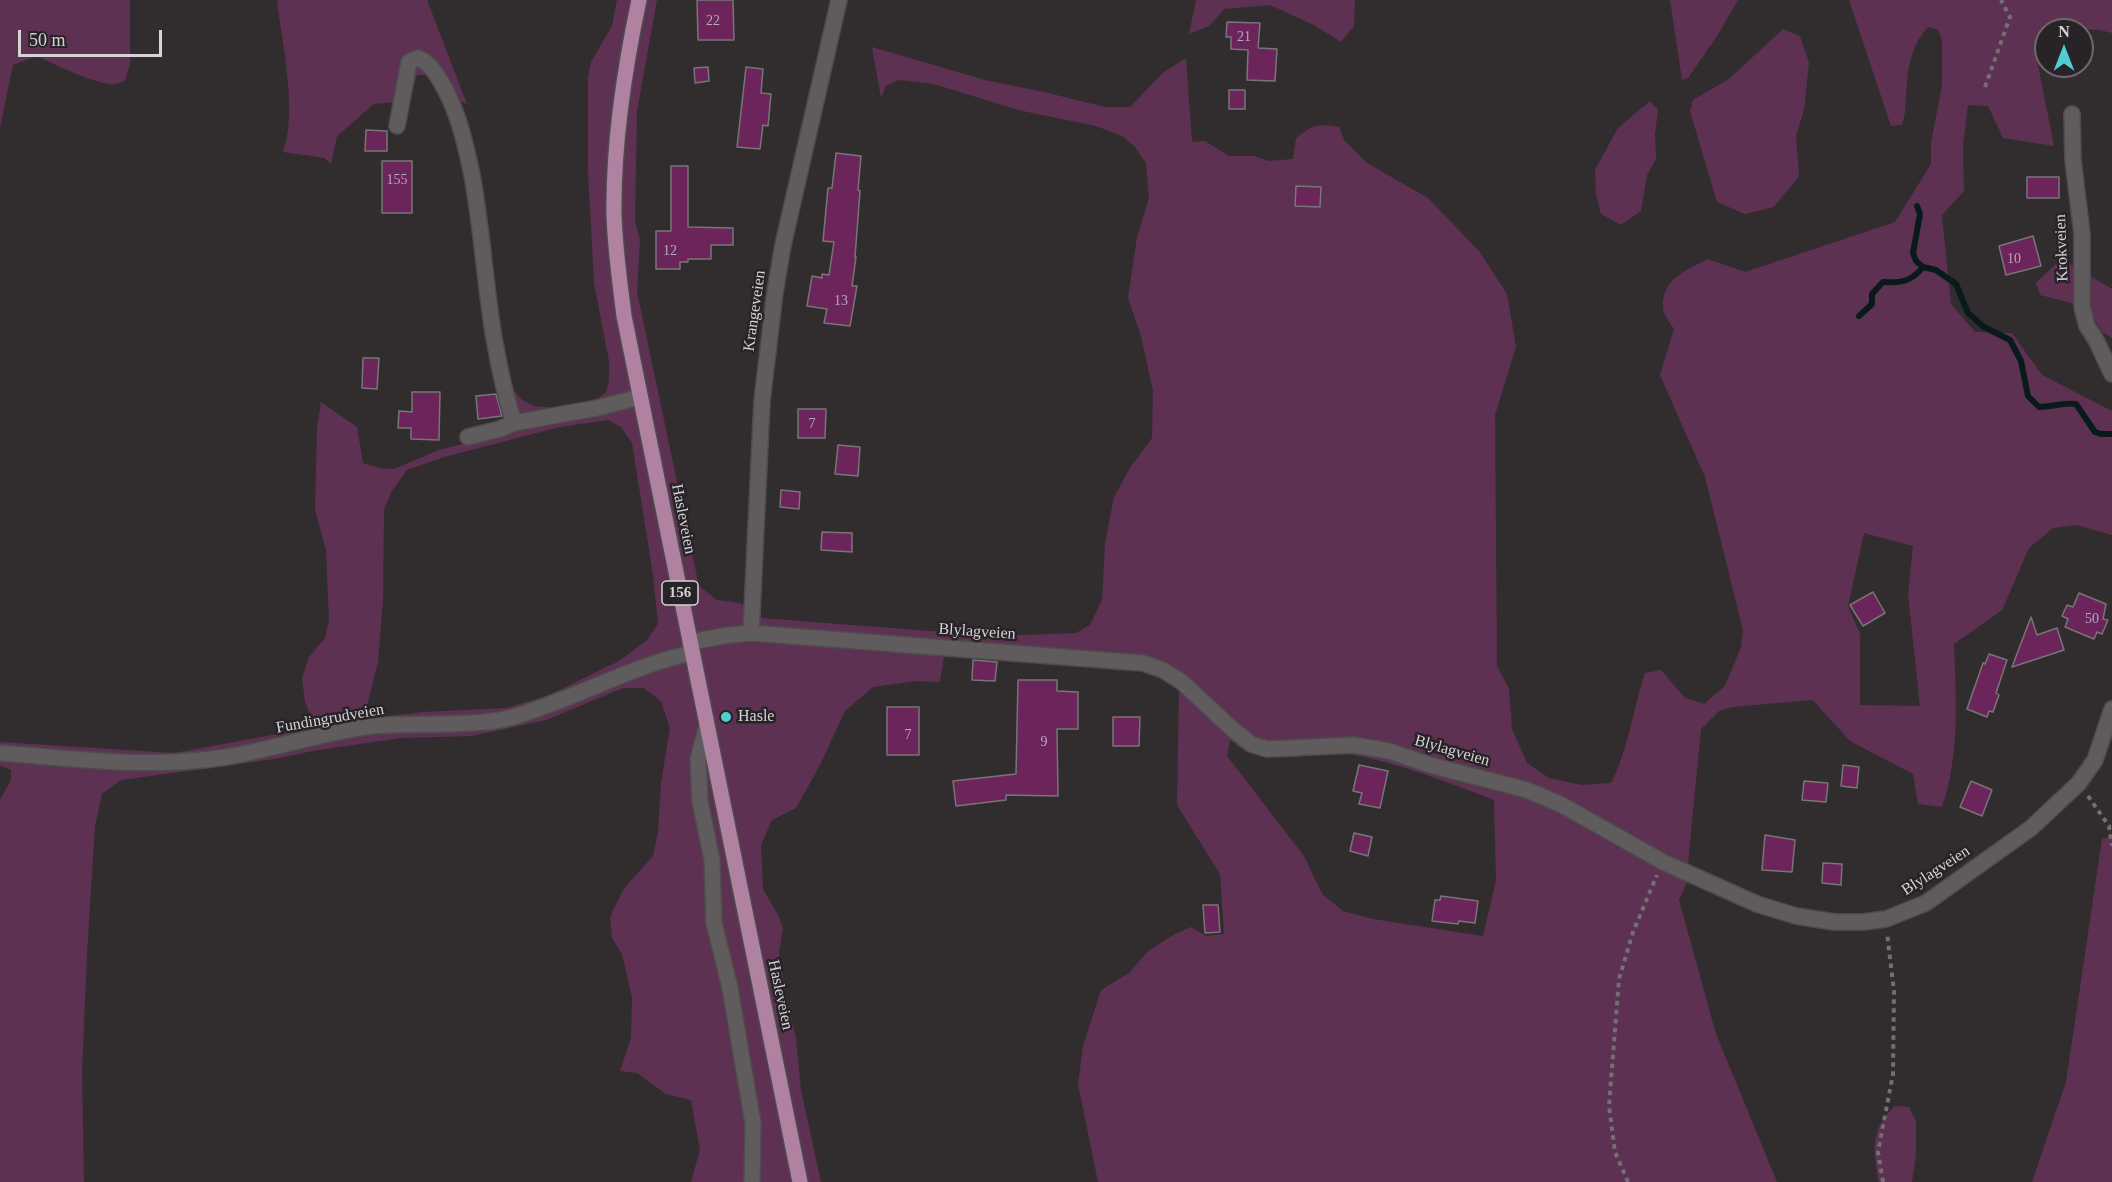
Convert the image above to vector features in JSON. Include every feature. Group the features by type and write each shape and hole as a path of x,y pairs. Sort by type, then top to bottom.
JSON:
{"main road":[{"name":"Hasleveien","path":"639,0 617,130 614,217 624,316 800,1182"}],"street":[{"name":"Krangeveien","path":"751,633 762,401 775,292 783,245 839,0"},
{"path":"397,126 409,62 414,58 422,59 431,67 442,84 455,110 465,141 483,242 494,336 505,392 514,423"},
{"name":"Krokveien","path":"2072,114 2073,160 2082,234 2082,308 2086,326 2096,340 2112,374"},
{"path":"468,437 514,423 597,408 640,397"},
{"name":"Blylagveien","path":"691,647 729,635 751,633 1143,663 1182,681 1230,728 1251,744 1267,749 1354,745 1377,749 1527,790 1570,809 1663,862 1757,904 1796,916 1834,922 1886,919 1926,903 2031,828 2079,783 2096,760 2112,708"},
{"name":"Fundingrudveien","path":"0,753 102,762 161,762 225,757 372,726 500,720 521,715 691,647"},
{"path":"707,726 698,759 700,801 712,860 714,923 730,988 753,1123 752,1182"}],"path":[{"path":"1985,87 2010,17 2001,0"},
{"path":"2079,783 2109,826 2112,846"},
{"path":"1628,1182 1615,1152 1609,1106 1619,979 1633,932 1663,862"},
{"path":"1883,1182 1878,1152 1893,1074 1894,991 1886,919"}],"shaded area":[{"path":"0,0 130,0 130,65 125,80 116,84 98,82 37,56 13,65 0,128"},
{"path":"277,0 427,0 467,104 457,100 428,75 417,75 409,101 374,104 337,136 331,165 325,158 283,152 287,136 289,97"},
{"path":"617,0 657,0 637,111 635,222 640,240 637,292 699,586 717,600 740,603 760,618 997,636 1076,633 1090,625 1102,600 1105,543 1114,497 1130,468 1152,438 1153,391 1141,336 1128,298 1137,237 1149,198 1146,163 1134,146 1122,136 1096,126 1018,110 934,84 898,80 886,86 881,98 872,47 985,80 1105,107 1130,107 1164,72 1186,58 1192,142 1205,141 1229,156 1254,156 1268,161 1293,159 1296,138 1316,126 1339,127 1344,140 1367,163 1428,198 1479,251 1507,294 1516,347 1495,415 1497,666 1509,689 1512,729 1527,763 1549,778 1582,785 1611,783 1627,742 1645,673 1661,670 1685,698 1704,704 1725,686 1741,647 1743,630 1705,477 1660,375 1674,329 1663,310 1666,290 1677,277 1708,259 1745,272 1895,222 1931,164 1931,143 1942,86 1942,40 1938,30 1928,27 1915,46 1909,68 1904,120 1902,125 1891,126 1849,0 2112,0 2112,33 2094,30 2094,18 2034,18 2034,78 2041,78 2054,146 2003,138 1988,106 1968,105 1963,145 1964,191 1942,215 1951,304 1975,332 2012,333 2042,375 2112,411 2112,535 2077,525 2053,528 2029,548 2002,610 1954,644 1956,726 1952,767 1942,807 1918,804 1913,774 1850,741 1813,700 1732,707 1719,711 1701,729 1686,884 1679,900 1716,1034 1777,1182 1098,1182 1078,1084 1083,1046 1101,990 1129,973 1148,951 1175,934 1191,927 1206,936 1224,934 1220,874 1177,805 1179,689 1143,668 1006,657 944,656 940,682 916,681 873,687 845,711 820,765 796,808 772,820 761,845 763,889 783,928 779,953 796,1038 801,1090 821,1182 691,1182 700,1150 691,1100 666,1094 637,1073 620,1071 631,1038 632,997 622,954 612,938 610,917 623,890 653,856 670,728 661,701 644,688 623,688 546,720 472,736 401,738 274,759 121,780 102,794 95,826 87,954 82,1072 84,1182 0,1182 0,800 11,780 11,770 0,765 0,742 174,753 315,726 305,702 302,678 309,657 325,638 329,620 326,550 315,510 317,427 321,402 357,427 363,463 394,469 439,450 511,432 509,385 522,400 534,406 553,408 595,401 606,392 609,381 609,361 594,283 588,171 588,77 591,62 612,26","holes":["608,420 621,427 632,443 653,575 658,624 647,640 619,661 549,695 507,708 423,712 371,718 367,706 378,662 383,600 384,509 392,491 407,470 444,457 560,427","1864,533 1913,546 1908,594 1920,706 1860,705 1860,634 1848,606","1230,740 1245,751 1271,757 1340,754 1372,759 1408,769 1494,800 1496,880 1483,936 1373,919 1343,911 1322,894 1304,856 1227,756"]},
{"path":"1196,0 1355,0 1354,26 1341,42 1314,25 1270,5 1224,9 1209,26 1189,34"},
{"path":"1670,0 1738,0 1688,78 1682,80"},
{"path":"1783,29 1800,36 1809,63 1804,110 1796,136 1799,176 1774,207 1745,214 1717,202 1690,111 1693,100 1729,79"},
{"path":"1650,101 1658,110 1655,135 1656,159 1647,175 1641,211 1621,225 1601,214 1596,194 1595,170 1618,128"},
{"path":"2061,259 2112,289 2112,338 2102,332 2087,307 2040,295 2036,283"},
{"path":"2112,836 2112,1182 2032,1182 2066,1082 2102,839"},
{"path":"1895,1106 1909,1107 1916,1121 1916,1155 1912,1182 1879,1182 1875,1161 1875,1141 1881,1123"}],"building":[{"path":"697,0 733,0 734,40 698,40"},
{"path":"1227,22 1260,23 1258,48 1277,49 1275,81 1247,80 1248,50 1231,49 1231,37 1226,37"},
{"path":"708,67 709,81 695,83 694,68"},
{"path":"746,67 763,69 761,93 771,94 768,126 763,125 760,149 737,147"},
{"path":"1229,90 1245,90 1245,109 1229,109"},
{"path":"366,130 387,131 387,151 365,151"},
{"path":"836,153 861,156 856,257 852,286 857,286 850,326 824,323 827,309 807,306 812,276 822,278 822,274 829,275 834,242 823,241 828,188 832,188"},
{"path":"382,161 412,161 412,213 382,213"},
{"path":"671,166 688,166 688,227 733,228 733,245 711,245 711,259 688,259 688,262 680,262 680,269 656,269 656,231 671,231"},
{"path":"2027,177 2059,177 2059,198 2027,198"},
{"path":"1296,186 1321,187 1320,207 1295,206"},
{"path":"2033,236 2041,266 2006,275 1999,246"},
{"path":"363,358 379,358 377,389 362,388"},
{"path":"412,392 440,392 439,440 411,439 411,428 398,428 399,411 412,412"},
{"path":"496,394 502,416 478,419 476,396"},
{"path":"798,409 826,409 825,438 798,438"},
{"path":"838,445 860,447 858,476 835,474"},
{"path":"781,490 800,492 799,509 780,507"},
{"path":"822,532 852,533 852,552 821,550"},
{"path":"1873,592 1885,613 1863,626 1850,605"},
{"path":"2079,593 2106,604 2103,619 2108,620 2102,634 2097,632 2094,639 2065,627 2068,619 2062,616 2067,605 2073,607"},
{"path":"2031,617 2037,635 2057,628 2064,650 2012,667"},
{"path":"1989,654 2007,660 1996,693 1999,695 1993,712 1989,711 1987,717 1967,709 1983,663 1985,664"},
{"path":"973,660 997,662 995,681 972,680"},
{"path":"1018,680 1057,680 1057,691 1078,692 1078,729 1057,729 1058,796 1006,795 1006,800 956,806 953,781 1016,774"},
{"path":"887,707 919,707 919,755 887,755"},
{"path":"1113,717 1140,717 1139,746 1113,746"},
{"path":"1359,765 1388,771 1380,808 1359,804 1362,793 1353,791"},
{"path":"1843,765 1859,767 1857,788 1841,786"},
{"path":"1804,781 1828,783 1826,802 1802,800"},
{"path":"1971,781 1992,790 1982,816 1960,807"},
{"path":"1354,833 1372,837 1368,856 1350,851"},
{"path":"1765,835 1795,840 1792,872 1762,870"},
{"path":"1823,863 1842,864 1841,885 1822,883"},
{"path":"1441,896 1478,901 1475,923 1432,921 1435,900 1440,900"},
{"path":"1203,905 1218,905 1220,932 1205,933"}],"waterway":[{"path":"1917,206 1920,214 1913,253 1916,261 1923,267 1936,270 1956,284 1968,313 1984,327 2010,340 2021,361 2028,396 2039,407 2076,404 2095,432 2112,434"},
{"path":"1859,316 1872,304 1872,294 1883,282 1905,280 1914,276 1923,267"}],"place":[{"name":"Hasle","path":"726,717"}]}
